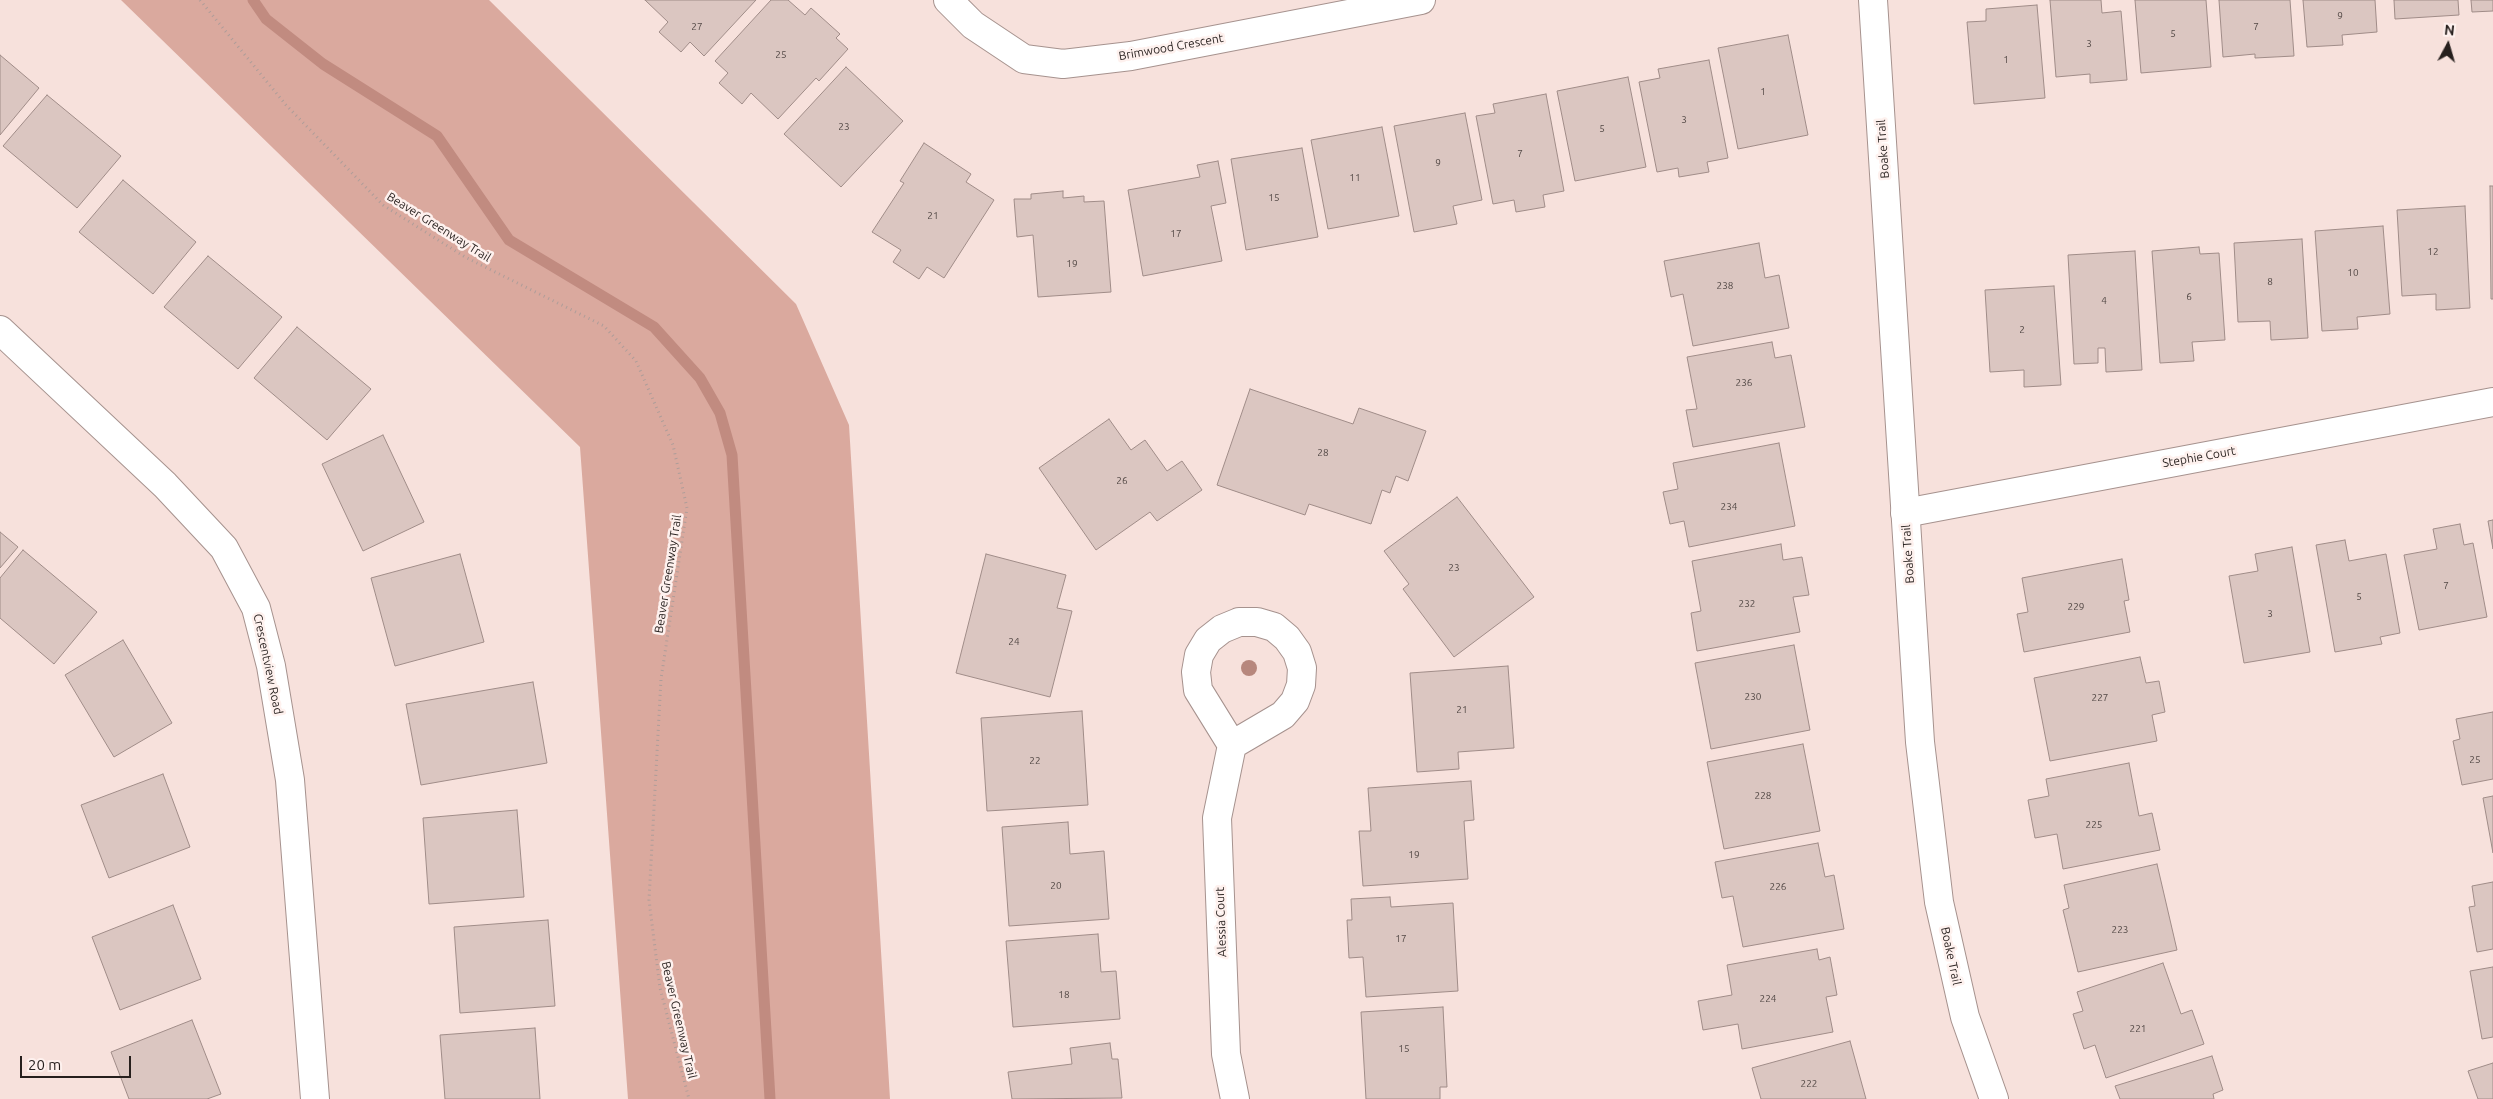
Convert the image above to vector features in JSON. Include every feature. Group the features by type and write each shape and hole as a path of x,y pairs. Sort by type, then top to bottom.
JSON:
{"street":[{"name":"Brimwood Crescent","path":"948,0 973,25 1024,59 1063,64 1131,56 1415,0"},
{"name":"Boake Trail","path":"1873,0 1920,742 1939,902 1964,1017 1994,1099"},
{"name":"Crescentview Road","path":"0,330 165,485 224,548 256,608 271,666 290,780 315,1099"},
{"name":"Stephie Court","path":"1905,513 2493,402"},
{"path":"1239,622 1256,622 1274,627 1287,638 1297,652 1302,668 1301,685 1294,701 1283,715 1232,745 1198,690 1196,672 1199,655 1208,640 1222,629 1239,622"},
{"name":"Alessia Court","path":"1232,745 1217,818 1226,1054 1236,1099"}],"path":[{"name":"Beaver Greenway Trail","path":"200,0 286,105 383,205 465,256 604,326 636,361 640,369 673,446 686,508 660,679 648,900 660,988 689,1099"}],"shaded area":[{"path":"121,0 489,0 796,304 849,425 890,1099 628,1099 580,447"}],"building":[{"path":"645,0 756,0 704,56 690,42 681,52 659,32 668,22"},
{"path":"771,0 788,0 805,15 811,8 840,34 836,38 848,49 819,81 816,78 778,119 751,93 742,104 719,83 728,73 715,61"},
{"path":"2050,0 2101,0 2102,13 2121,11 2127,80 2090,83 2090,74 2056,77"},
{"path":"2135,0 2206,0 2211,67 2141,73"},
{"path":"2219,0 2290,0 2294,56 2255,58 2255,54 2223,57"},
{"path":"2303,0 2375,0 2377,32 2342,35 2343,45 2307,47"},
{"path":"2394,0 2458,0 2459,15 2395,19"},
{"path":"2471,0 2493,0 2493,11 2472,12"},
{"path":"2037,5 2045,98 1974,104 1967,22 1986,21 1986,9"},
{"path":"1788,35 1808,135 1738,149 1718,48"},
{"path":"0,55 39,88 0,135"},
{"path":"1709,60 1728,158 1707,162 1709,172 1679,177 1678,168 1657,172 1639,82 1660,78 1658,69"},
{"path":"846,67 903,121 841,187 784,134"},
{"path":"1628,77 1646,167 1575,181 1557,91"},
{"path":"1546,94 1564,191 1543,195 1545,207 1516,212 1514,200 1493,204 1476,116 1495,113 1493,104"},
{"path":"47,95 121,156 77,208 3,146"},
{"path":"1465,113 1482,200 1453,206 1457,224 1414,232 1394,126"},
{"path":"1382,127 1399,216 1328,229 1311,140"},
{"path":"924,143 971,174 966,182 994,200 944,278 927,267 919,279 893,262 901,250 872,232 904,183 900,181"},
{"path":"1302,148 1318,237 1246,250 1231,159"},
{"path":"1218,161 1226,203 1211,206 1222,261 1143,276 1128,190 1200,177 1197,165"},
{"path":"123,180 196,242 153,294 79,232"},
{"path":"2490,186 2493,186 2493,299 2491,299"},
{"path":"1063,191 1063,198 1084,196 1084,202 1104,201 1111,292 1038,297 1033,235 1017,237 1014,199 1031,199 1031,194"},
{"path":"2465,206 2470,308 2436,310 2436,294 2402,296 2397,210"},
{"path":"2383,226 2390,314 2357,317 2358,329 2322,331 2315,231"},
{"path":"2302,239 2308,338 2271,340 2270,321 2238,322 2234,243"},
{"path":"1759,243 1765,278 1779,275 1789,328 1693,346 1683,294 1671,297 1664,261"},
{"path":"2199,247 2200,254 2219,253 2225,340 2192,342 2194,361 2160,363 2152,251"},
{"path":"2135,251 2142,370 2106,372 2105,348 2098,348 2098,363 2074,364 2068,255"},
{"path":"208,256 282,317 238,369 164,307"},
{"path":"2054,286 2061,385 2024,387 2024,370 1990,372 1985,290"},
{"path":"297,327 371,389 327,440 254,378"},
{"path":"1772,342 1775,358 1791,355 1805,427 1693,447 1686,410 1697,409 1687,357"},
{"path":"1250,389 1353,424 1359,408 1426,431 1408,481 1396,476 1390,493 1382,490 1371,524 1309,504 1305,515 1217,485"},
{"path":"1109,419 1131,450 1145,440 1167,471 1182,461 1202,490 1157,521 1150,512 1096,550 1039,468"},
{"path":"383,435 424,522 363,551 322,464"},
{"path":"1779,443 1795,526 1689,547 1684,521 1670,524 1663,492 1678,489 1673,463"},
{"path":"1457,497 1534,597 1454,657 1403,589 1409,584 1384,551"},
{"path":"2493,520 2493,549 2488,521"},
{"path":"2460,524 2464,545 2473,543 2487,617 2419,630 2404,555 2437,549 2433,529"},
{"path":"0,532 18,547 0,568"},
{"path":"2345,540 2349,561 2386,554 2400,633 2380,637 2382,644 2335,652 2316,545"},
{"path":"1781,544 1783,560 1802,557 1809,595 1793,597 1800,632 1697,651 1691,613 1701,611 1692,561"},
{"path":"2292,547 2310,652 2244,663 2229,576 2258,571 2255,554"},
{"path":"23,550 97,612 54,664 0,618 0,578"},
{"path":"460,554 484,642 395,666 371,578"},
{"path":"986,554 1066,575 1057,608 1072,611 1050,697 956,673"},
{"path":"2122,559 2129,600 2124,601 2130,632 2024,652 2017,614 2028,612 2022,578"},
{"path":"123,640 172,723 114,757 65,675"},
{"path":"1794,645 1810,730 1711,749 1695,663"},
{"path":"2140,657 2146,683 2159,681 2165,712 2152,715 2157,741 2050,761 2034,678"},
{"path":"1508,666 1514,748 1458,752 1459,769 1417,772 1410,673"},
{"path":"533,682 547,763 421,785 406,704"},
{"path":"1082,711 1088,805 987,811 981,718"},
{"path":"2493,712 2493,779 2462,785 2453,741 2460,739 2456,719"},
{"path":"1803,744 1820,831 1724,849 1707,762"},
{"path":"2129,763 2139,816 2152,813 2160,850 2063,869 2057,834 2035,838 2028,800 2049,796 2046,779"},
{"path":"163,774 190,847 109,878 81,805"},
{"path":"1471,781 1474,820 1464,821 1468,879 1363,886 1359,831 1371,831 1368,788"},
{"path":"2493,796 2493,853 2483,798"},
{"path":"517,810 524,897 429,904 423,818"},
{"path":"1068,822 1070,854 1104,851 1109,919 1009,926 1002,827"},
{"path":"1818,843 1825,877 1834,875 1844,929 1743,947 1733,896 1722,898 1715,862"},
{"path":"2157,864 2177,950 2078,972 2063,910 2069,908 2064,885"},
{"path":"2493,882 2493,949 2477,952 2469,907 2475,906 2472,886"},
{"path":"1390,897 1391,907 1453,903 1458,991 1366,997 1363,957 1349,958 1347,920 1352,920 1351,899"},
{"path":"173,905 201,979 120,1010 92,937"},
{"path":"548,920 555,1006 460,1013 454,927"},
{"path":"1098,934 1101,972 1116,971 1120,1019 1013,1027 1006,941"},
{"path":"1817,949 1819,960 1830,957 1837,995 1826,997 1833,1032 1742,1049 1738,1024 1703,1030 1698,1001 1732,995 1727,965"},
{"path":"2163,963 2181,1014 2192,1010 2204,1044 2106,1078 2095,1045 2084,1049 2073,1014 2083,1011 2077,992"},
{"path":"2493,967 2493,1037 2482,1039 2470,971"},
{"path":"1443,1007 1447,1087 1440,1087 1440,1099 1366,1099 1361,1012"},
{"path":"192,1020 221,1094 207,1099 129,1099 111,1052"},
{"path":"535,1028 540,1099 445,1099 440,1035"},
{"path":"1850,1041 1866,1099 1761,1099 1752,1068"},
{"path":"1110,1043 1112,1059 1118,1059 1122,1098 1012,1099 1008,1072 1072,1064 1070,1048"},
{"path":"2212,1056 2223,1090 2213,1094 2214,1099 2120,1099 2115,1086"},
{"path":"2493,1063 2493,1099 2478,1099 2468,1071"}],"waterway":[{"path":"253,0 266,19 323,64 437,136 509,240 654,327 700,378 720,413 732,455 770,1099"}]}
